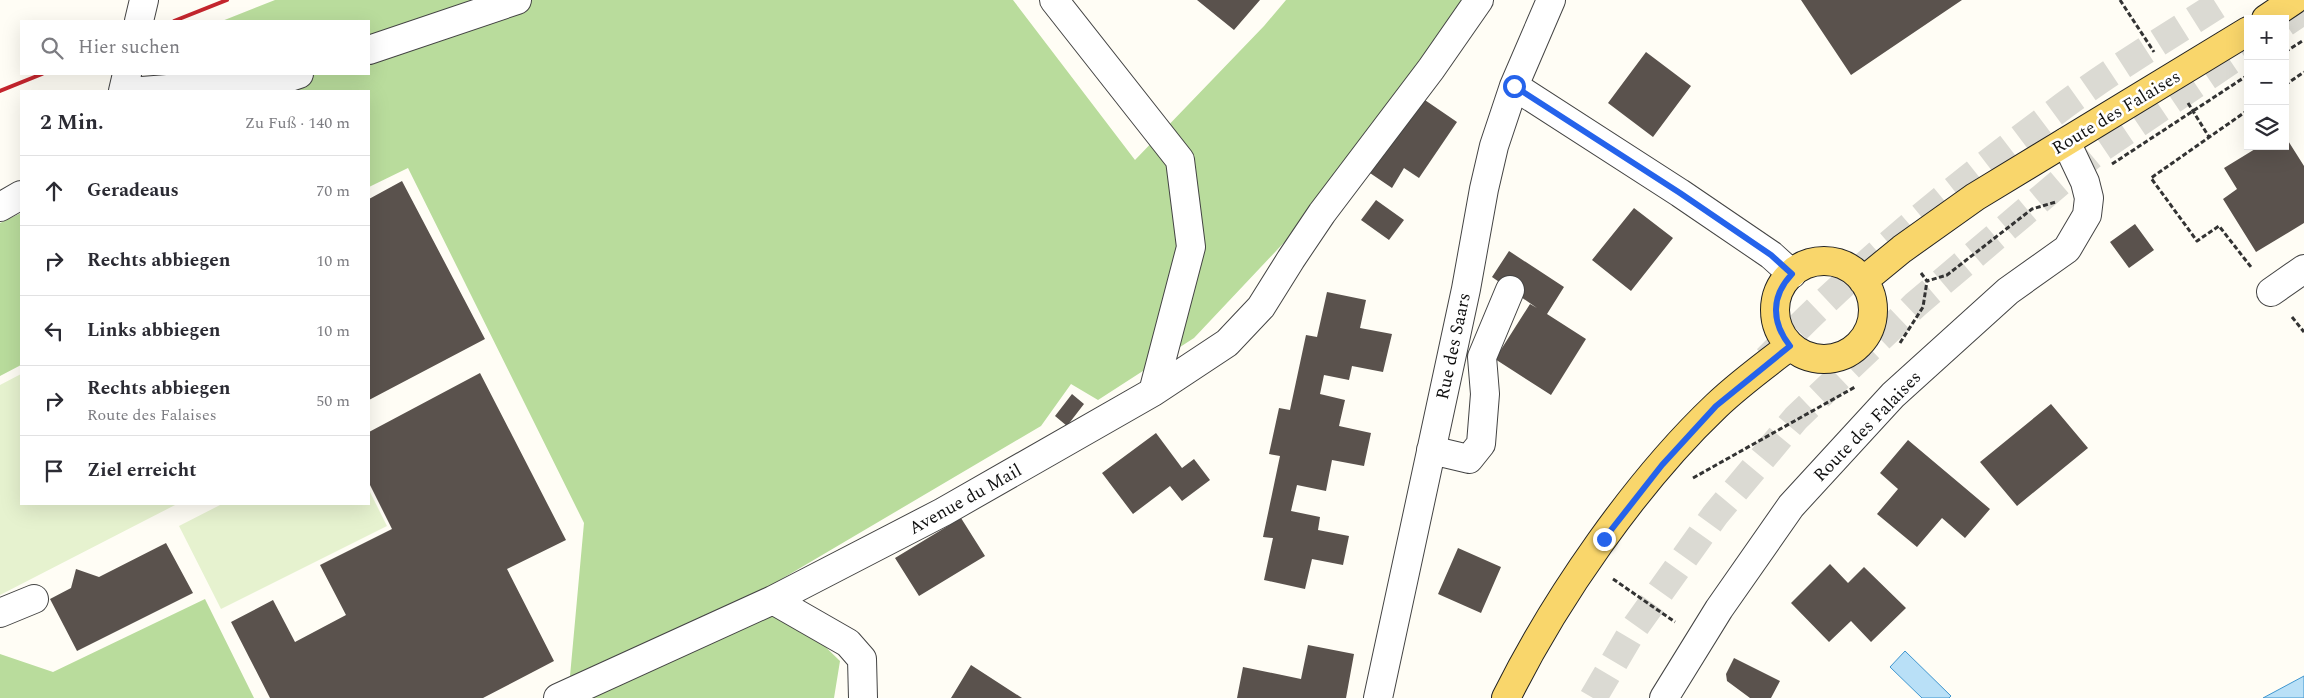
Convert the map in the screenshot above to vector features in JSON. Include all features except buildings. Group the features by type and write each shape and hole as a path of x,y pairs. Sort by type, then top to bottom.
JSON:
{"main road":[{"path":"2272,15 2294,0"},
{"name":"Route des Falaises","path":"1862,281 1902,249 1975,197 2244,33"},
{"path":"1816,262 1829,262 1842,265 1862,281 1870,294 1873,308 1866,336 1856,347 1844,355 1830,359 1816,359 1802,354 1790,346 1778,326 1775,309 1779,292 1792,274 1803,266 1816,262"},
{"path":"1506,698 1540,636 1589,561 1641,491 1716,406 1790,346"}],"street":[{"path":"370,50 517,0"},
{"path":"1054,0 1180,160 1191,247 1153,392"},
{"name":"Avenue du Mail","path":"558,698 773,600 943,512 1153,392 1227,343 1261,307 1290,259 1322,213 1431,69 1479,0"},
{"name":"Rue des Saars","path":"1378,698 1466,289 1484,189 1494,146 1514,86 1551,0"},
{"path":"123,90 127,75"},
{"path":"155,90 281,80 296,75"},
{"path":"1514,86 1771,255 1792,274"},
{"name":"Route des Falaises","path":"1664,698 1719,609 1791,506 1893,395 2008,290 2067,248 2087,215 2089,198 2085,182 2066,142"},
{"path":"0,207 20,196"},
{"path":"2271,292 2304,269"},
{"path":"1431,450 1468,459 1481,444 1485,394 1482,357 1510,290"},
{"path":"0,614 34,599"},
{"path":"773,600 848,643 862,659 864,698"}],"path":[{"path":"2289,49 2304,40"},
{"path":"2289,82 2304,72"},
{"path":"1927,281 1947,275 2032,209 2072,197 2085,182 2244,78"},
{"path":"2244,113 2150,178 2197,240 2219,226 2304,332"},
{"path":"1900,344 1923,307 1927,281 1902,249"},
{"path":"1692,479 1861,384"},
{"path":"1589,561 1678,624"}],"green space":[{"path":"275,0 1013,0 1135,160 1264,26 1286,0 1467,0 1293,233 1194,338 1098,400 1071,384 1041,426 751,597 808,630 840,661 834,698 568,698 584,523 408,168 370,187 370,90 175,90 185,75 370,75 370,20 225,20"},
{"path":"20,213 20,366 0,376 0,223"},
{"path":"20,375 20,505 175,505 0,595 0,385"},
{"path":"370,492 387,526 221,609 179,526 220,505 370,505"},
{"path":"205,599 254,698 0,698 0,654 53,672"}],"water":[{"path":"1905,651 1951,696 1949,698 1922,698 1890,667"},
{"path":"2304,676 2304,698 2263,698"}],"tunnel":[{"path":"1767,359 1800,325 1870,261 1978,170 2095,83 2225,0"},
{"path":"2289,20 2304,10"},
{"path":"1593,698 1633,630 1715,515 1796,418 1915,305 2097,151 2244,52"}],"railway":[{"path":"177,20 227,0"},
{"path":"0,91 40,75"}],"route":[{"path":"1514,86 1680,193 1771,255 1792,274 1784,282 1779,292 1775,315 1782,336 1790,346 1716,406 1662,465 1604,539"}]}
